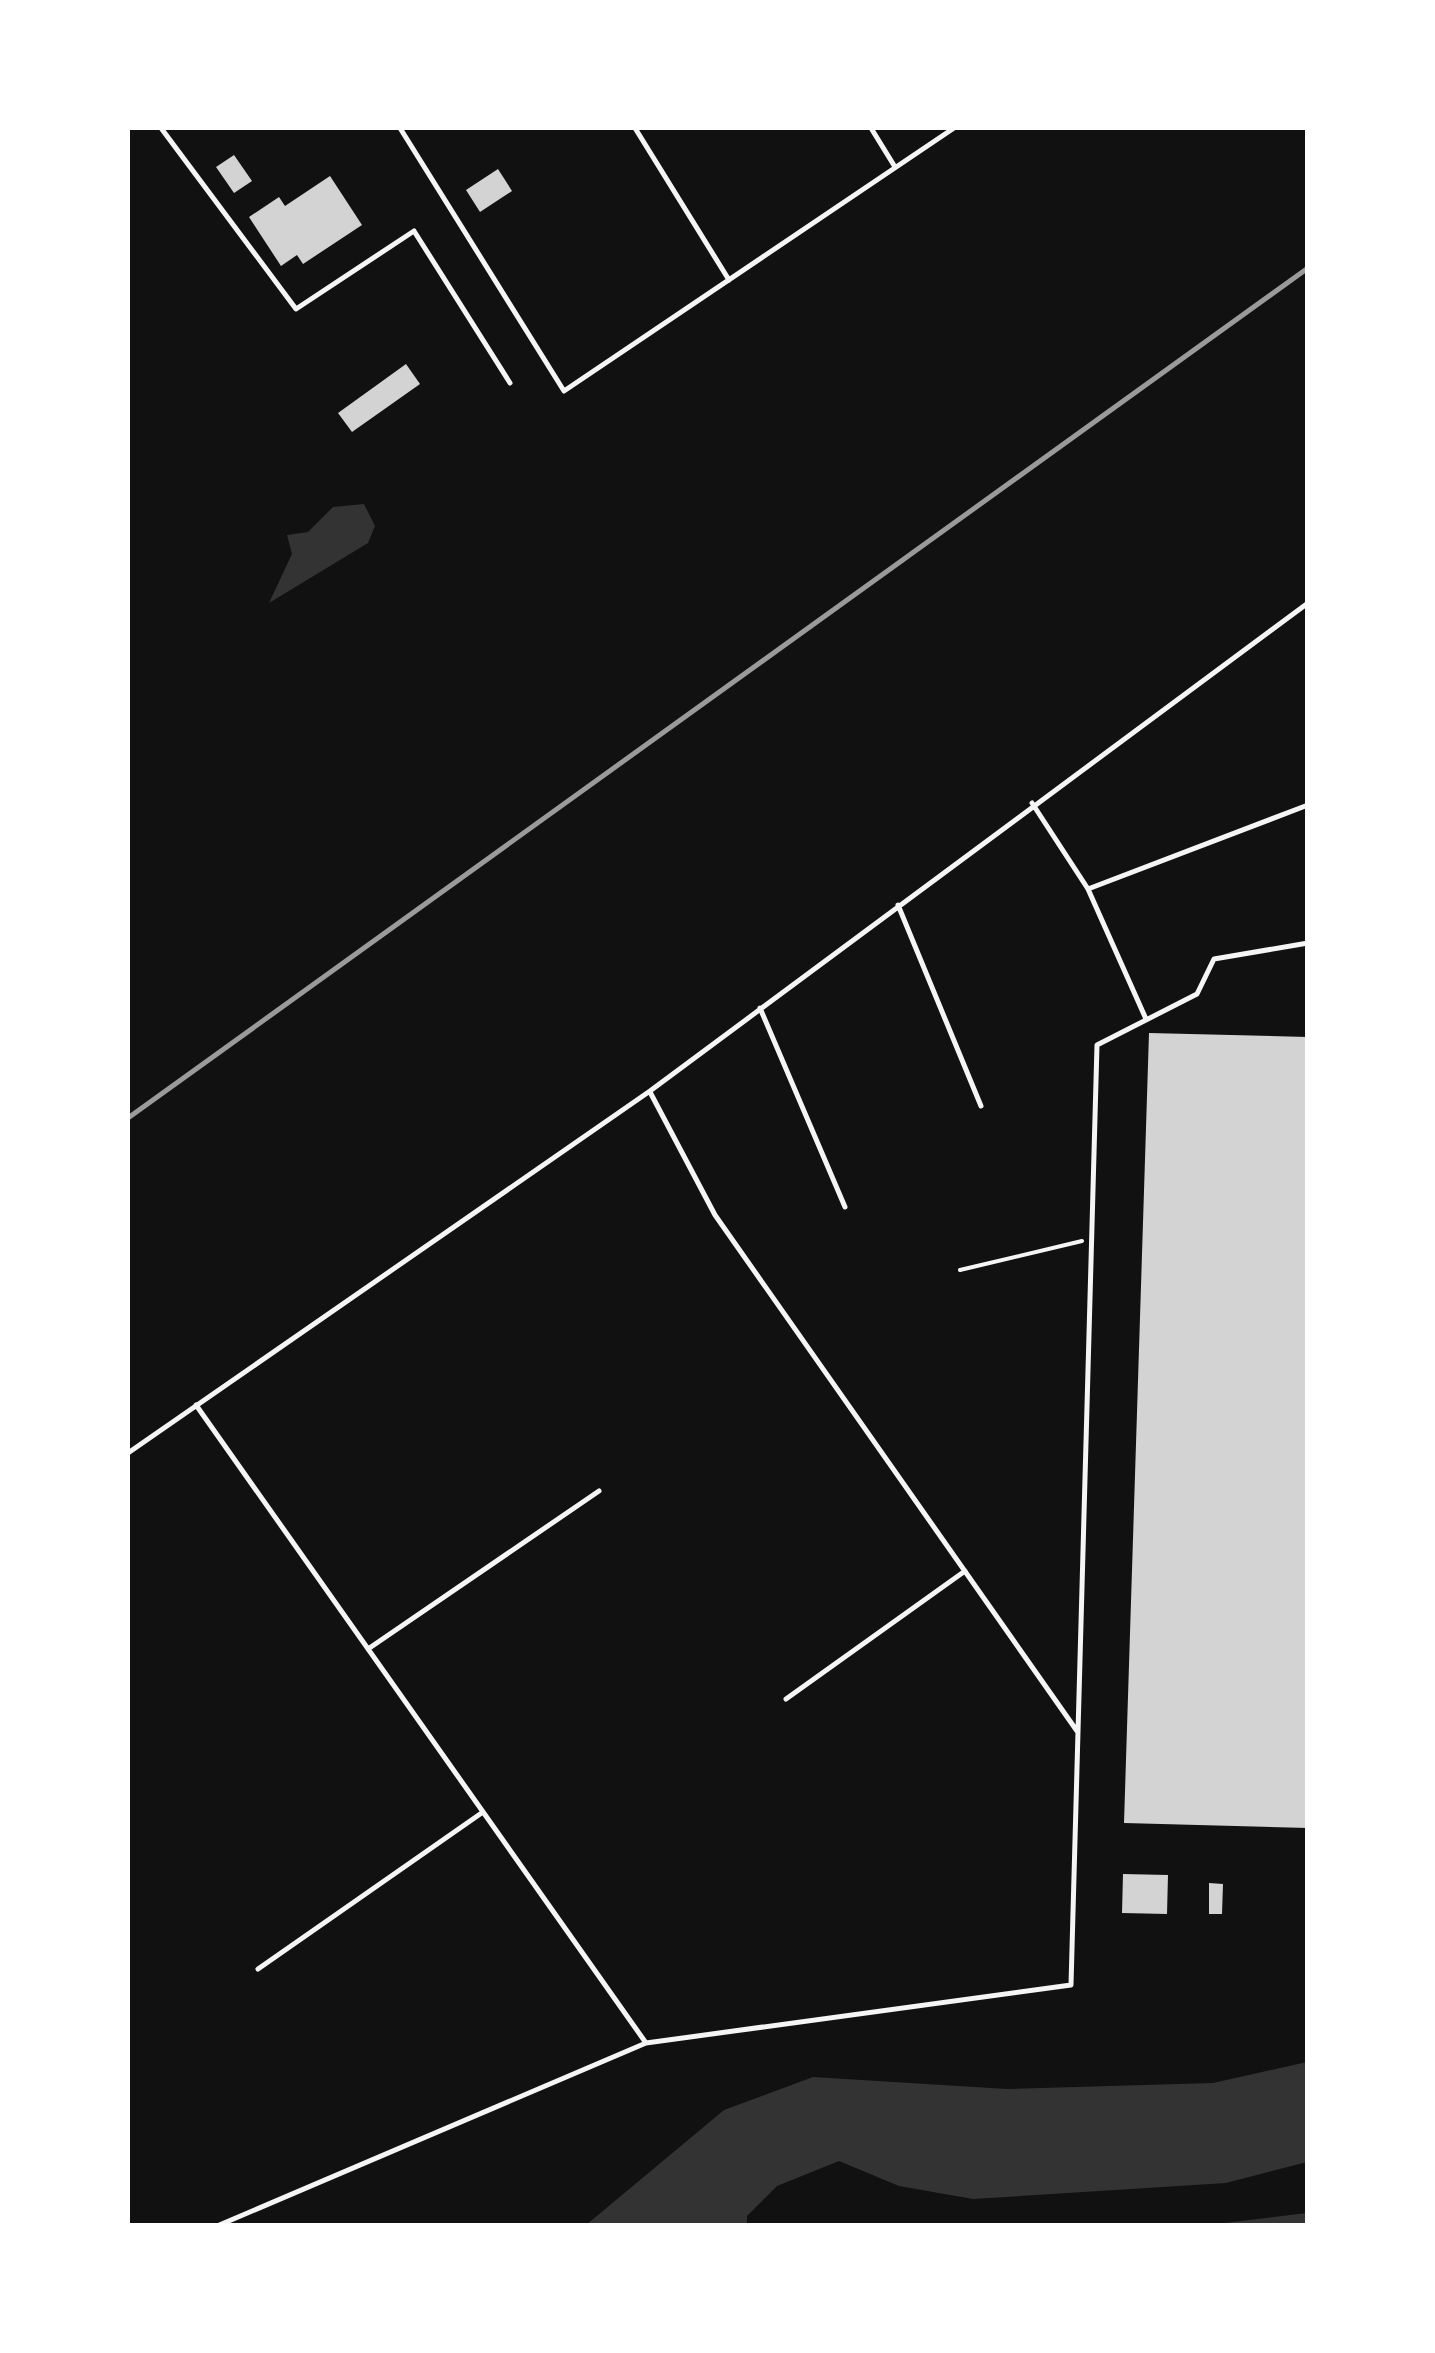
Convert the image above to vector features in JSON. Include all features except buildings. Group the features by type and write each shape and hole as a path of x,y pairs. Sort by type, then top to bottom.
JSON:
{"lane":[{"path":"161,128 296,309 414,231 510,383"},
{"path":"400,128 564,391 954,128"},
{"path":"635,128 729,280"},
{"path":"871,128 895,167"},
{"path":"128,1453 650,1091 1308,603"},
{"path":"1032,804 1088,888 1146,1019"},
{"path":"1088,888 1308,805"},
{"path":"898,905 981,1106"},
{"path":"217,2226 646,2043 1071,1985 1097,1045 1197,994 1214,959 1308,943"},
{"path":"760,1008 845,1207"},
{"path":"650,1091 715,1215 1078,1733"},
{"path":"196,1404 646,2043"},
{"path":"368,1648 599,1490"},
{"path":"786,1699 965,1571"},
{"path":"258,1969 483,1812"}],"path":[{"path":"960,1270 1092,1238"}],"shaded area":[{"path":"364,504 375,526 368,543 269,603 292,554 287,535 308,532 333,507"},
{"path":"1307,2062 1307,2162 1226,2183 973,2199 899,2186 839,2161 777,2186 747,2216 747,2225 586,2225 724,2110 813,2077 1007,2089 1213,2083"},
{"path":"1307,2213 1307,2225 1206,2225 1216,2224"}],"railway":[{"path":"128,1118 1308,268"}]}
